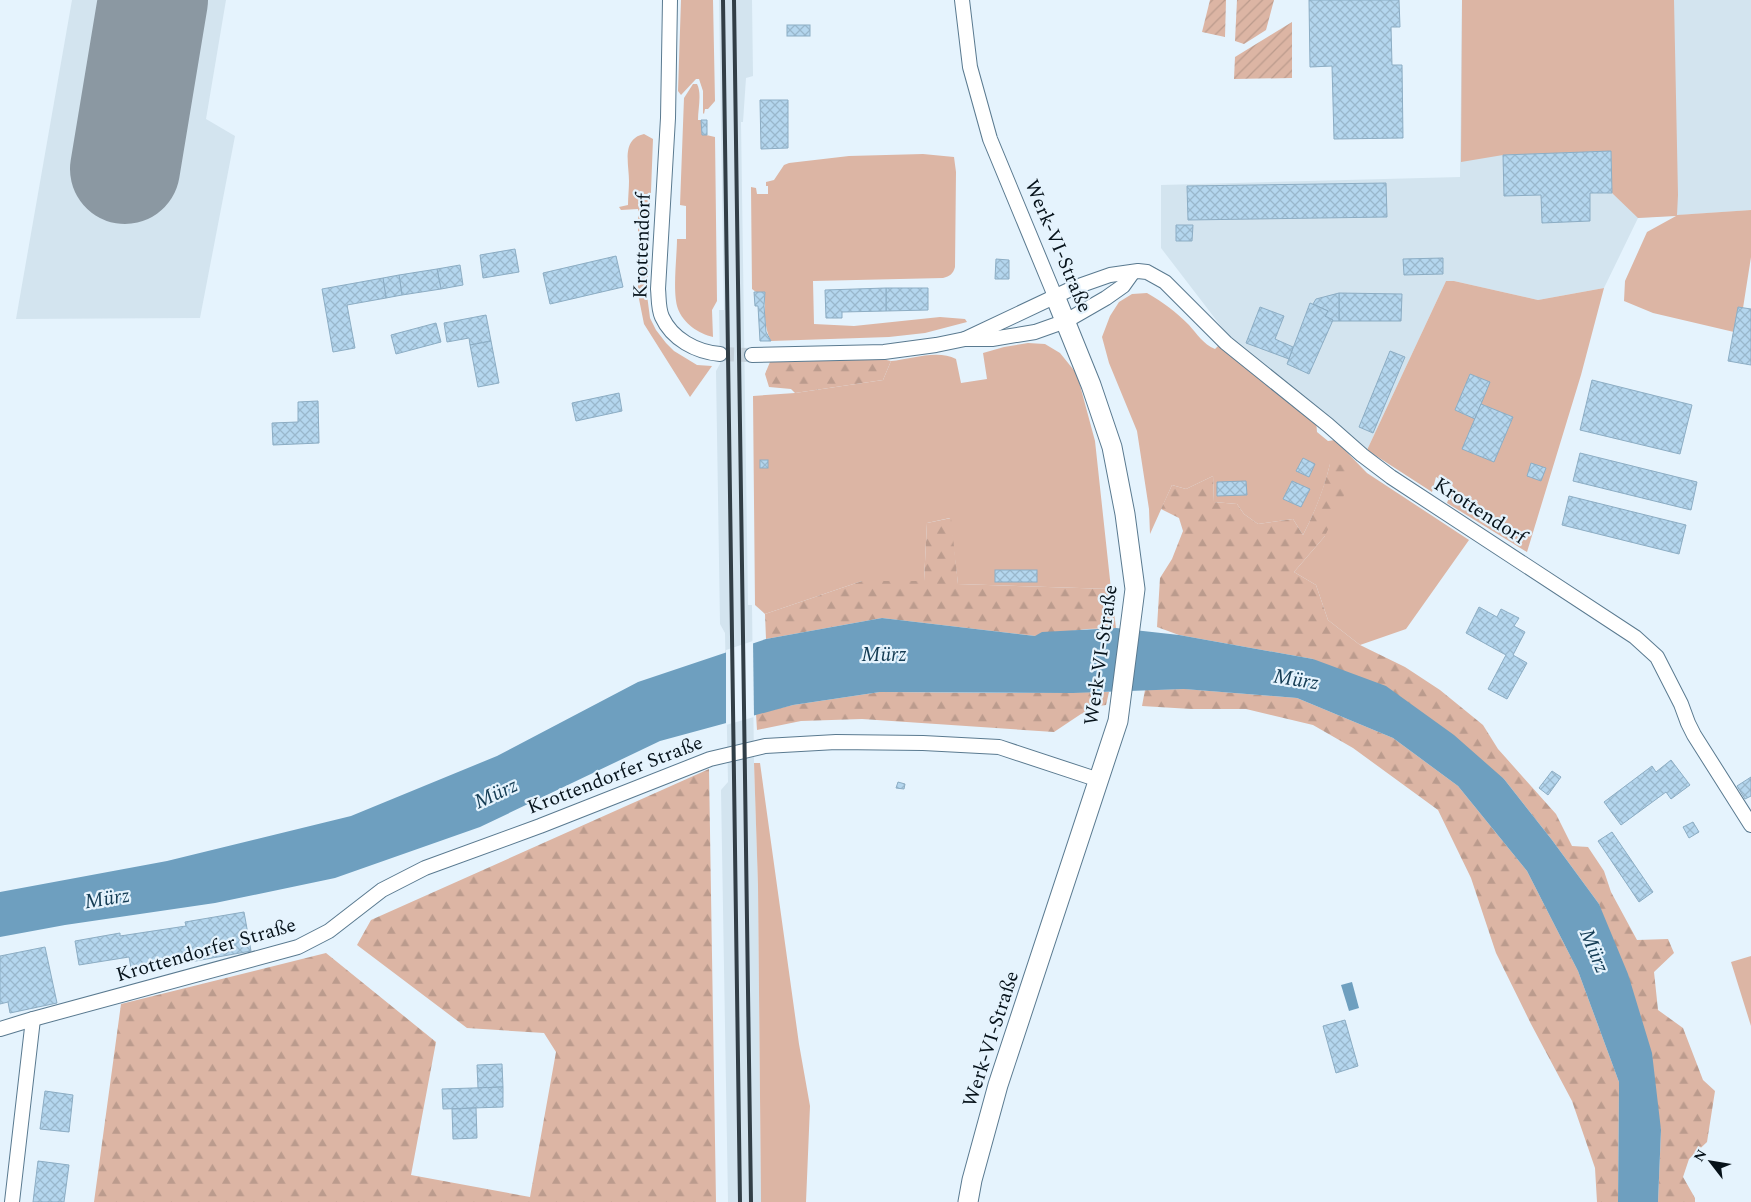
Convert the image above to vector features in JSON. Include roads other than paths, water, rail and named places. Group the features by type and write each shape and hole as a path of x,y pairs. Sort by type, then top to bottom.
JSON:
{"main road":[{"name":"Werk-VI-Straße","path":"968,1202 972,1180 998,1085 1118,721 1135,589 1125,514 1112,446 1091,385 1055,296"}],"street":[{"name":"Krottendorf","path":"670,0 668,104 658,289 659,306 661,316 666,325 682,341 699,350 720,354"},
{"name":"Werk-VI-Straße","path":"962,0 970,67 990,139 1055,296"},
{"name":"Krottendorf","path":"752,355 884,352 965,339 992,339 1036,332 1066,321 1106,298 1123,286 1136,272"},
{"name":"Krottendorf","path":"965,339 1073,288 1110,275 1147,272 1165,282 1226,343 1328,425 1362,455 1399,482 1635,637 1656,657 1681,704 1694,735 1751,825"},
{"name":"Krottendorfer Straße","path":"0,1029 33,1018 298,947 329,931 382,890 426,868 540,826 710,759 765,746 836,742 923,742 999,747 1099,780"},
{"path":"12,1202 33,1018"}],"water":[{"name":"Mürz","path":"882,618 1035,636 1042,632 1116,628 1179,635 1313,659 1386,686 1454,735 1504,779 1599,904 1628,974 1652,1053 1661,1130 1658,1202 1618,1202 1619,1082 1578,971 1527,871 1458,786 1393,738 1297,698 1184,689 1073,693 880,692 793,705 660,741 480,827 335,878 215,903 65,925 0,937 0,892 167,861 351,816 497,756 638,682 766,639"},
{"path":"1352,982 1359,1008 1349,1011 1341,985"}],"tunnel":[{"path":"720,354 752,355"}],"railway":[{"path":"723,0 740,1202"},
{"path":"734,0 751,1202"}]}
